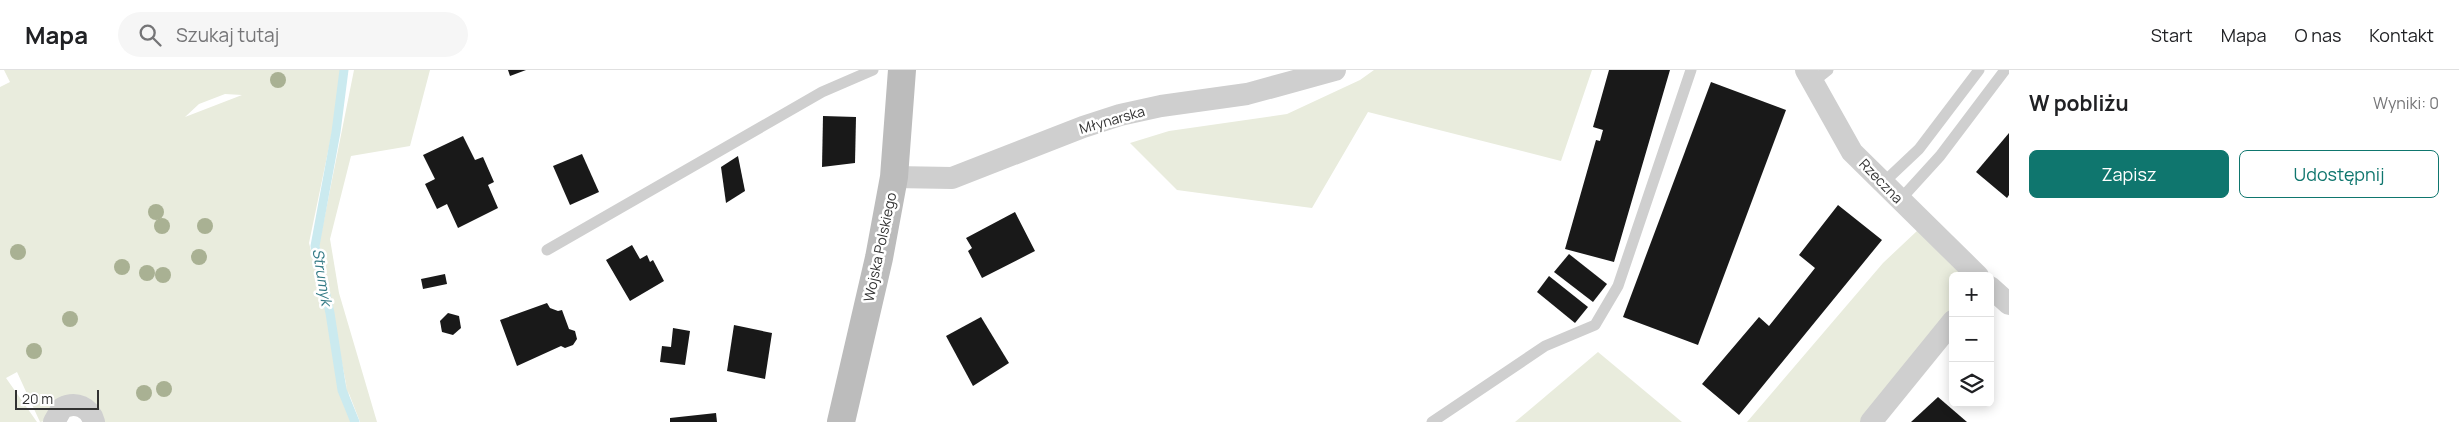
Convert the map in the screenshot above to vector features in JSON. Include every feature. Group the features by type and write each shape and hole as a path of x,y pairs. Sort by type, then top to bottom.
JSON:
{"street":[{"name":"Wojska Polskiego","path":"841,422 894,177 902,70"},
{"name":"Młynarska","path":"894,177 952,178 1120,115 1161,106 1247,94 1335,70"},
{"name":"Rzeczna","path":"1815,74 1852,152 1974,272"},
{"path":"1994,291 2009,304"},
{"path":"1871,422 1949,326"},
{"path":"54,422 62,408 75,405 87,410 94,422"}],"lane":[{"path":"547,250 822,92 873,70"},
{"path":"1432,422 1546,346 1595,326 1618,286 1691,70"},
{"path":"1883,183 1919,149 1978,70"},
{"path":"1899,200 1940,156 2005,70"}],"shaded area":[{"path":"4,70 345,70 309,243 347,389 319,245 354,70 430,70 410,146 351,156 330,239 339,293 377,422 360,422 348,391 355,422 103,422 100,411 40,422 17,372 6,378 37,422 0,422 0,87 10,82","holes":["225,94 242,95 185,117 199,104"]},
{"path":"1374,70 1592,70 1561,161 1368,112 1312,208 1177,190 1130,143 1169,131 1287,114 1360,80"},
{"path":"1918,230 1963,272 1949,272 1949,314 1862,422 1747,422 1883,263"},
{"path":"1598,352 1682,422 1515,422"}],"building":[{"path":"508,70 526,70 510,76"},
{"path":"1609,70 1670,70 1614,262 1565,249 1596,140 1600,141 1603,130 1593,127"},
{"path":"1711,82 1786,110 1698,345 1623,317"},
{"path":"823,116 856,117 855,163 822,167"},
{"path":"2009,133 2009,195 2007,198 1976,172"},
{"path":"463,136 475,160 483,157 494,182 488,185 498,208 458,228 447,204 437,209 425,184 435,179 423,155"},
{"path":"582,154 599,192 570,205 553,166"},
{"path":"738,156 745,191 726,203 721,167"},
{"path":"1838,205 1882,240 1739,415 1702,384 1759,317 1769,326 1815,268 1799,255"},
{"path":"1015,212 1035,251 982,278 968,251 972,248 966,238"},
{"path":"632,245 640,259 647,255 650,262 653,260 664,281 630,301 606,260"},
{"path":"1569,254 1607,284 1593,302 1554,272"},
{"path":"445,274 447,284 423,289 421,279"},
{"path":"1549,276 1588,307 1575,323 1537,292"},
{"path":"547,303 550,308 558,311 562,310 569,329 575,331 577,339 573,345 565,348 561,346 517,366 500,320"},
{"path":"448,313 459,316 461,328 453,335 442,332 440,321"},
{"path":"981,317 1009,363 973,386 946,336"},
{"path":"734,325 772,333 765,379 727,371"},
{"path":"673,328 690,331 685,365 660,362 662,346 671,347"},
{"path":"1938,397 1967,422 1911,422"},
{"path":"716,413 717,422 670,422 670,418"}],"waterway":[{"name":"Strumyk","path":"344,70 336,132 315,246 330,313 342,390 355,422"}]}
